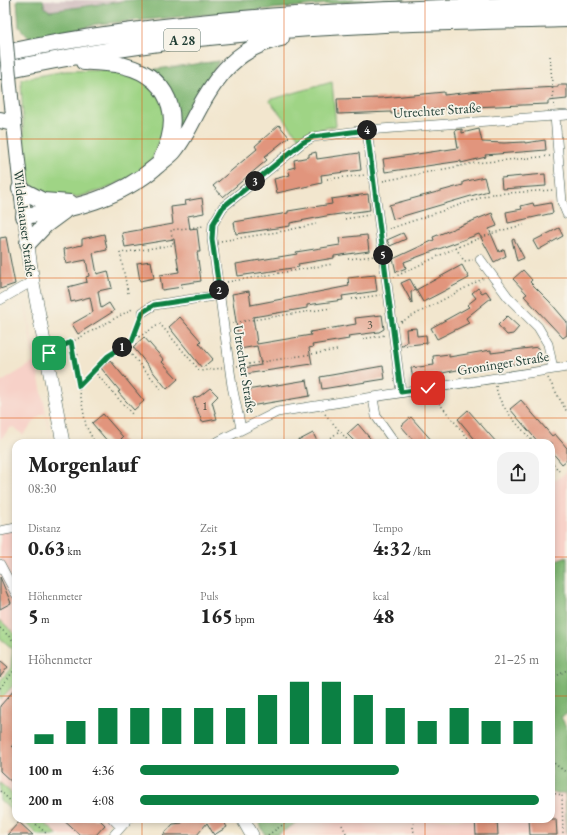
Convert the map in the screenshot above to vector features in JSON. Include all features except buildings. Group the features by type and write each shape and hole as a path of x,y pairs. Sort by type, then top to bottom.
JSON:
{"highway":[{"name":"A 28","path":"2,53 112,34 278,16 567,4"},
{"name":"A 28","path":"0,71 48,61 171,42 230,35 318,28 567,19"},
{"path":"24,216 66,210 120,192 142,178 174,151 212,86 235,60 259,44 280,38 304,37 318,28"},
{"path":"48,61 64,65 87,62 122,64 144,73 160,85 168,99 173,116 168,146 159,165"},
{"path":"20,189 43,201 82,204"},
{"path":"28,243 46,225 66,210"}],"main road":[{"name":"Wildeshauser Straße","path":"3,0 11,98 7,122 20,189 32,283 62,439"},
{"path":"244,823 252,835"}],"street":[{"name":"Utrechter Straße","path":"242,428 230,368 212,242 213,224 223,207 302,143 313,137 367,130 567,115"},
{"path":"555,116 562,202 567,214"},
{"path":"367,130 401,392"},
{"path":"480,258 508,297 538,327 548,344 549,370"},
{"path":"0,300 32,283"},
{"path":"139,310 154,305 220,295"},
{"name":"Groninger Straße","path":"223,439 242,428 277,412 567,367"},
{"path":"373,398 376,416 392,439"},
{"path":"0,531 12,529"},
{"path":"0,564 12,586"},
{"path":"115,823 120,832"},
{"path":"120,832 126,823"}],"path":[{"path":"550,56 555,116"},
{"path":"327,179 373,178 475,163 559,156"},
{"path":"473,159 475,163"},
{"path":"380,232 492,194 561,190"},
{"path":"345,219 378,214"},
{"path":"128,293 120,254 173,245 171,230 213,224"},
{"path":"212,242 284,231 316,224"},
{"path":"386,281 456,248 503,229 524,225"},
{"path":"456,248 464,261 480,258"},
{"path":"348,259 383,254"},
{"path":"218,284 333,264"},
{"path":"363,339 393,330 491,274"},
{"path":"352,299 388,294"},
{"path":"224,324 331,308"},
{"path":"132,341 139,310"},
{"path":"55,350 139,310"},
{"path":"79,386 108,356 160,324 200,371 230,368 336,350"},
{"path":"71,342 86,426 93,439"},
{"path":"124,346 164,391"},
{"path":"74,357 79,354"},
{"path":"549,370 567,412"},
{"path":"94,371 132,414"},
{"path":"495,378 497,391 505,407 531,439"},
{"path":"428,388 469,439"},
{"path":"323,405 324,412 346,439"},
{"path":"330,439 339,431"},
{"path":"555,466 559,471"},
{"path":"0,628 12,639"},
{"path":"555,677 567,670"},
{"path":"0,688 12,673"},
{"path":"555,764 567,773"},
{"path":"0,791 12,802"},
{"path":"555,794 562,795 563,835"},
{"path":"34,823 48,835"},
{"path":"268,835 285,823"},
{"path":"414,823 413,829 415,835"},
{"path":"342,826 347,835"}],"shaded area":[{"path":"36,0 243,0 39,25"},
{"path":"23,289 51,439 45,413 40,415 23,435 14,427 10,428 0,440 0,383 34,362"},
{"path":"567,472 567,556 555,560 555,480"},
{"path":"12,523 12,631 0,620 0,526"},
{"path":"12,686 12,794 0,783 0,700"},
{"path":"555,793 565,793 567,835 277,835 296,823 555,823"},
{"path":"44,823 108,823 98,835 58,835"}],"green space":[{"path":"17,0 43,0 45,8 50,11 131,0 406,0 364,1 97,24 30,39 19,27"},
{"path":"219,61 181,127 177,124 149,70"},
{"path":"113,70 140,79 160,97 165,116 162,134 152,160 136,174 106,189 77,197 49,195 34,188 28,179 25,166 21,79 65,71"},
{"path":"332,82 336,126 316,130 300,139 269,100"},
{"path":"567,556 567,714 561,717 567,728 567,835 565,793 555,793 555,560"},
{"path":"0,620 12,631 12,648 0,638"},
{"path":"12,658 12,686 0,700 0,681 11,668"},
{"path":"0,783 12,794 12,811 0,800"},
{"path":"25,823 44,823 58,835 38,835"},
{"path":"259,823 296,823 277,835 265,835"}],"route":[{"path":"49,353 71,342 79,386 108,356 132,341 143,312 154,305 220,295 212,239 213,224 223,207 302,143 313,137 367,130 401,392 428,388"}]}
